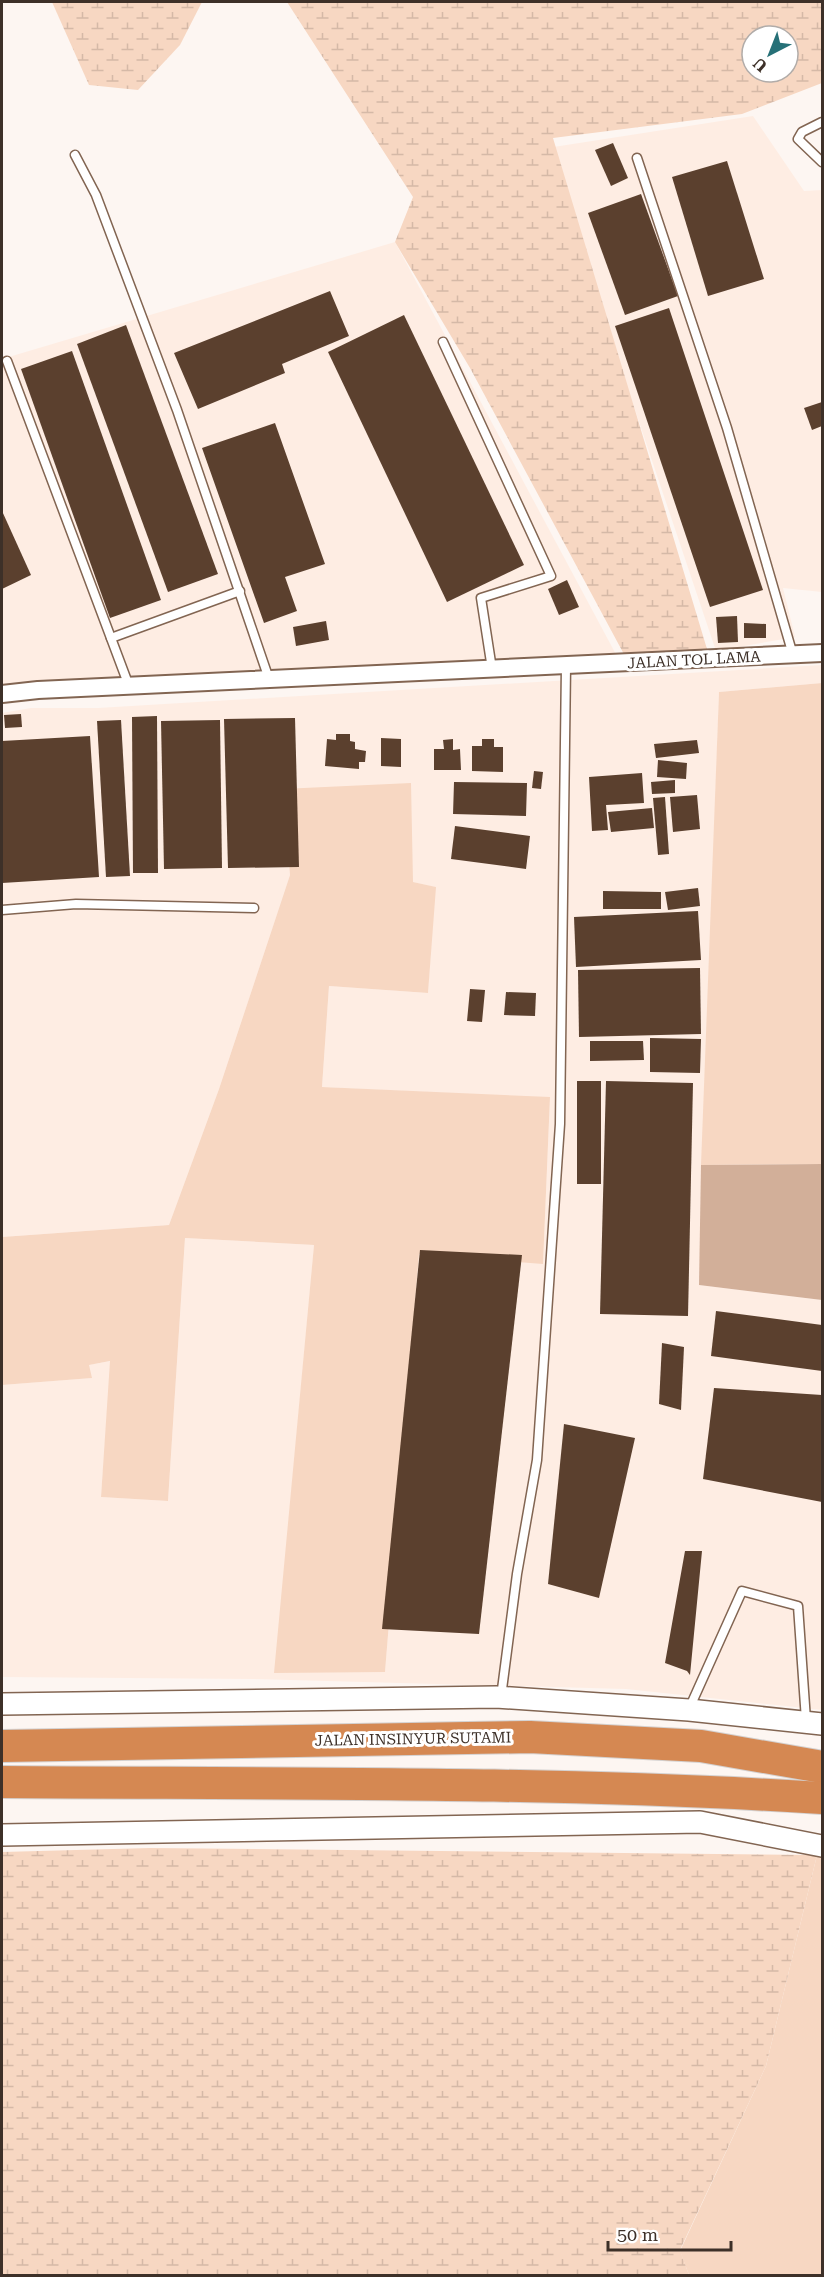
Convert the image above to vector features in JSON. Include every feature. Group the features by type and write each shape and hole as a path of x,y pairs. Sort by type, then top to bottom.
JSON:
{"highway":[{"name":"JALAN INSINYUR SUTAMI","path":"2,1746 530,1737 701,1746 822,1767"},
{"path":"2,1782 529,1785 705,1791 822,1798"}],"street":[{"name":"JALAN TOL LAMA","path":"2,694 18,691 822,653"},
{"path":"2,1704 501,1697 688,1710 818,1723"},
{"path":"2,1835 700,1822 822,1846"}],"lane":[{"path":"822,122 802,132 798,139 822,162"},
{"path":"75,155 96,195 177,410 269,679"},
{"path":"637,158 727,428 793,655"},
{"path":"443,342 551,576 481,598 492,669"},
{"path":"7,361 129,686"},
{"path":"111,638 240,591"},
{"path":"501,1697 517,1574 537,1460 560,1124 566,666"},
{"path":"2,910 76,904 254,908"},
{"path":"688,1710 742,1591 798,1606 818,1723"}],"shaded area":[{"path":"753,116 804,191 822,190 822,592 783,588 795,637 716,651 547,148"},
{"path":"395,242 619,660 2,694 2,359"},
{"path":"822,665 822,683 719,692 699,1285 822,1300 822,1710 626,1689 254,1679 2,1677 2,1385 91,1378 88,1365 111,1361 101,1497 168,1501 185,1238 314,1245 275,1672 385,1672 419,1254 543,1263 550,1098 322,1087 329,986 428,993 435,887 413,882 282,789 290,875 219,1089 169,1225 2,1237 2,713 31,708 98,708"},
{"path":"822,1164 822,1300 699,1285 701,1165"}],"green space":[{"path":"52,2 202,2 180,45 138,90 89,85"},
{"path":"287,2 822,2 822,83 742,114 553,138 707,649 626,658 470,368 395,242 413,197"},
{"path":"822,683 822,1164 701,1165 719,692"},
{"path":"411,783 413,882 436,887 428,993 329,986 322,1087 550,1097 543,1264 419,1254 385,1672 274,1673 314,1245 185,1238 168,1501 101,1497 110,1361 89,1365 92,1378 2,1385 2,1237 169,1225 219,1089 290,875 282,789"},
{"path":"150,1848 817,1855 766,2066 680,2250 689,2275 2,2276 2,1852"},
{"path":"817,1855 822,1857 822,2275 689,2275 680,2251 766,2066"}],"building":[{"path":"613,143 628,178 611,186 595,150"},
{"path":"727,161 764,279 708,296 672,177"},
{"path":"641,194 678,296 625,315 588,213"},
{"path":"330,291 349,336 282,364 285,373 198,409 174,353"},
{"path":"669,308 763,590 710,607 615,326"},
{"path":"404,315 524,565 447,602 328,352"},
{"path":"126,325 218,574 168,592 77,344"},
{"path":"72,351 161,600 110,618 21,369"},
{"path":"822,402 822,426 812,430 804,408"},
{"path":"275,423 325,564 285,577 297,611 264,623 202,448"},
{"path":"2,511 31,575 2,589"},
{"path":"567,580 579,607 559,615 548,589"},
{"path":"737,616 738,642 718,643 716,617"},
{"path":"326,621 329,640 296,646 293,627"},
{"path":"744,623 766,624 766,638 744,638"},
{"path":"21,714 22,727 5,728 4,715"},
{"path":"157,716 158,873 133,873 132,717"},
{"path":"295,718 299,867 228,868 224,719"},
{"path":"121,720 130,876 106,877 97,721"},
{"path":"220,720 222,868 164,869 161,721"},
{"path":"336,734 350,734 350,741 355,742 355,749 366,751 365,762 359,762 359,769 325,766 327,739 336,740"},
{"path":"90,736 99,877 2,883 2,741"},
{"path":"381,738 401,739 401,767 381,766"},
{"path":"453,739 453,750 460,749 461,770 434,770 434,749 444,749 443,740"},
{"path":"482,739 494,739 494,747 503,747 503,772 472,771 472,746 482,746"},
{"path":"697,740 699,753 656,758 654,744"},
{"path":"658,760 687,763 686,779 657,777"},
{"path":"534,771 543,772 541,789 532,788"},
{"path":"642,773 644,803 606,805 608,830 592,831 589,777"},
{"path":"675,780 675,793 652,794 651,782"},
{"path":"454,782 527,783 526,816 453,814"},
{"path":"697,795 700,829 673,832 670,797"},
{"path":"665,797 669,854 658,855 653,798"},
{"path":"652,808 654,828 611,832 608,812"},
{"path":"455,826 530,836 526,869 451,859"},
{"path":"698,888 700,906 668,910 665,892"},
{"path":"603,891 661,892 661,909 603,909"},
{"path":"698,911 701,960 576,967 574,917"},
{"path":"700,968 701,1034 579,1037 578,970"},
{"path":"470,989 485,990 482,1022 467,1021"},
{"path":"506,992 536,993 535,1016 504,1015"},
{"path":"650,1038 701,1039 700,1073 650,1072"},
{"path":"590,1041 643,1041 644,1060 590,1061"},
{"path":"577,1081 601,1081 601,1184 577,1184"},
{"path":"606,1081 693,1083 688,1316 600,1314"},
{"path":"420,1250 522,1255 479,1634 382,1629"},
{"path":"716,1311 822,1325 822,1371 711,1356"},
{"path":"662,1343 684,1347 681,1410 659,1404"},
{"path":"714,1388 822,1395 822,1502 703,1479"},
{"path":"564,1424 635,1438 599,1598 548,1584"},
{"path":"685,1551 702,1551 690,1675 687,1671 665,1663"}]}
